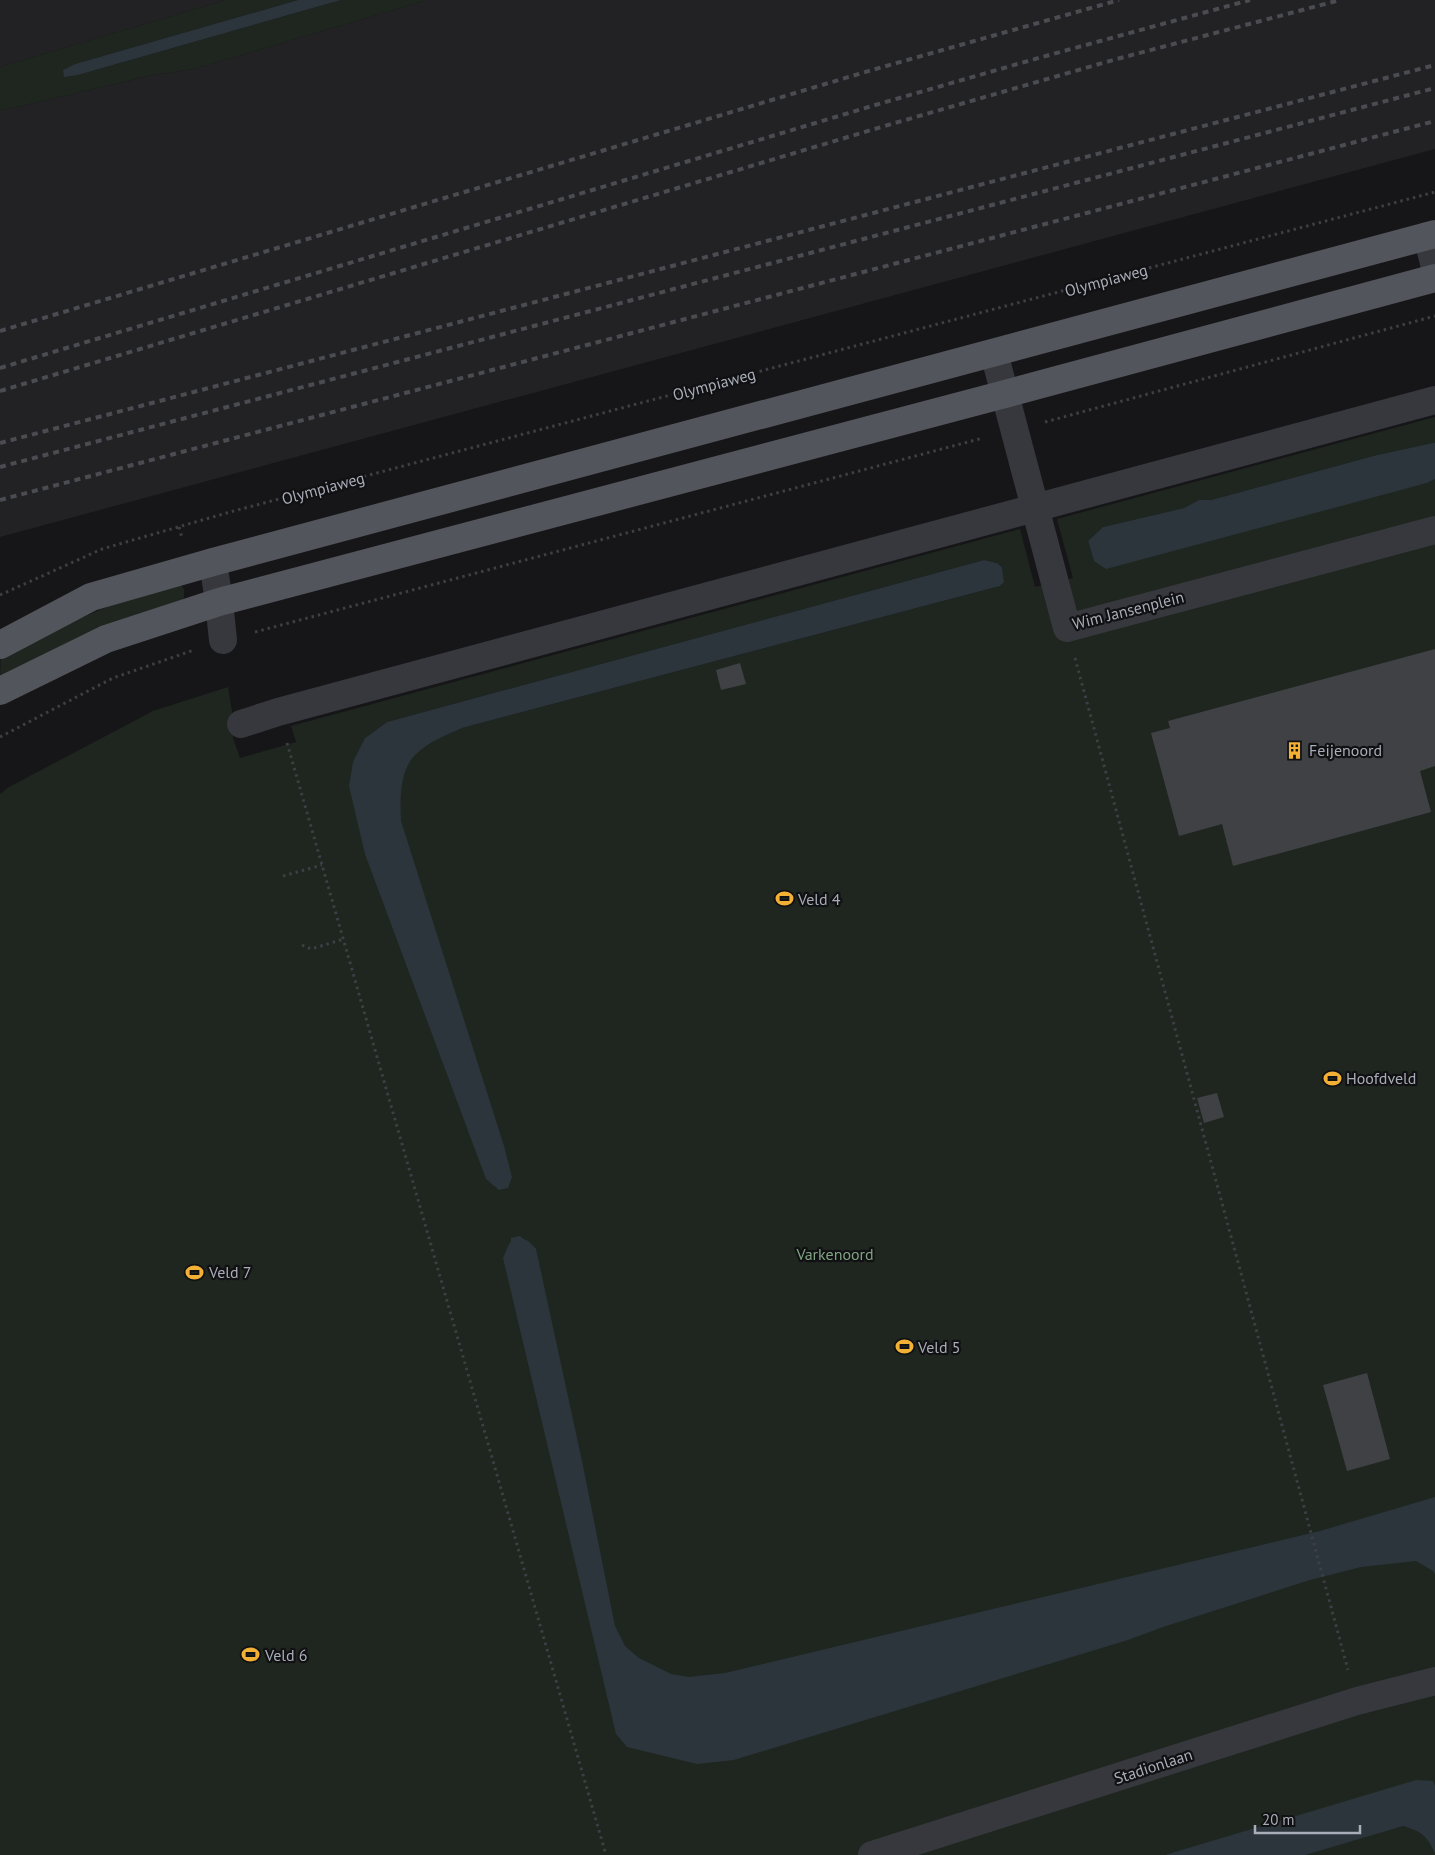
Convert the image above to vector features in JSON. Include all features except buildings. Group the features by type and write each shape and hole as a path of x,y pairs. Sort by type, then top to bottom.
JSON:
{"main road":[{"path":"0,644 91,598 213,562 1431,235"},
{"path":"0,691 106,639 219,602 1435,278"}],"street":[{"path":"1431,235 1435,267"},
{"name":"Wim Jansenplein","path":"994,352 1067,628 1435,530"},
{"path":"241,724 278,712 1435,400"},
{"path":"213,562 223,640"},
{"name":"Stadionlaan","path":"872,1855 1357,1701 1435,1680"}],"path":[{"name":"Olympiaweg","path":"0,595 102,549 230,512 1435,192"},
{"path":"0,737 113,678 223,640 1435,316"},
{"path":"1067,628 1357,1701"},
{"path":"278,712 606,1855"},
{"path":"284,876 322,865"},
{"path":"302,945 311,949 344,939"}],"shaded area":[{"path":"0,0 226,0 0,67"},
{"path":"298,0 341,0 78,75 64,77 63,70 75,64"},
{"path":"427,0 1435,0 1435,149 0,537 0,111 153,75 194,69"},
{"path":"1435,443 1435,479 1427,483 1106,569 1094,561 1088,541 1103,527 1184,508 1199,500 1211,500 1377,455"},
{"path":"984,560 997,563 1002,567 1004,582 1000,586 462,728 431,743 415,755 403,778 401,821 504,1146 512,1177 508,1188 499,1190 486,1179 365,854 349,786 353,762 365,738 387,722"},
{"path":"520,1236 536,1249 582,1461 615,1626 625,1646 639,1658 671,1674 689,1677 725,1673 1320,1531 1435,1497 1435,1574 1416,1561 1361,1567 1310,1580 1128,1640 734,1760 697,1764 627,1747 616,1734 503,1258 511,1238"},
{"path":"1416,1780 1433,1781 1435,1786 1435,1853 1423,1835 1403,1826 1305,1855 1165,1855"}],"green space":[{"path":"226,0 298,0 75,64 63,70 78,75 341,0 427,0 194,69 153,75 0,111 0,67"},
{"name":"Varkenoord","path":"1435,417 1435,443 1377,455 1211,500 1199,500 1184,508 1103,527 1088,541 1094,561 1427,483 1435,479 1435,1855 0,1855 0,794 9,787 153,711 228,687 232,711 233,738 240,758 296,742 291,726 1020,529 1035,587 1073,578 1057,519","holes":["984,560 997,563 1002,567 1004,582 1000,586 462,728 365,738 387,722"]},
{"path":"180,584 184,589 184,598 177,604 0,679 1,652 142,592"}],"railway":[{"path":"0,331 872,70 1119,0"},
{"path":"0,368 882,103 1250,0"},
{"path":"0,391 888,125 1113,60 1340,0"},
{"path":"0,443 1435,65"},
{"path":"0,467 1435,88"},
{"path":"0,500 1435,121"}],"place":[{"name":"Feijenoord","path":"1295,750"},
{"name":"Veld 4","path":"784,899"},
{"name":"Hoofdveld","path":"1332,1078"},
{"name":"Veld 7","path":"195,1272"},
{"name":"Veld 5","path":"904,1347"},
{"name":"Veld 6","path":"251,1655"}]}
